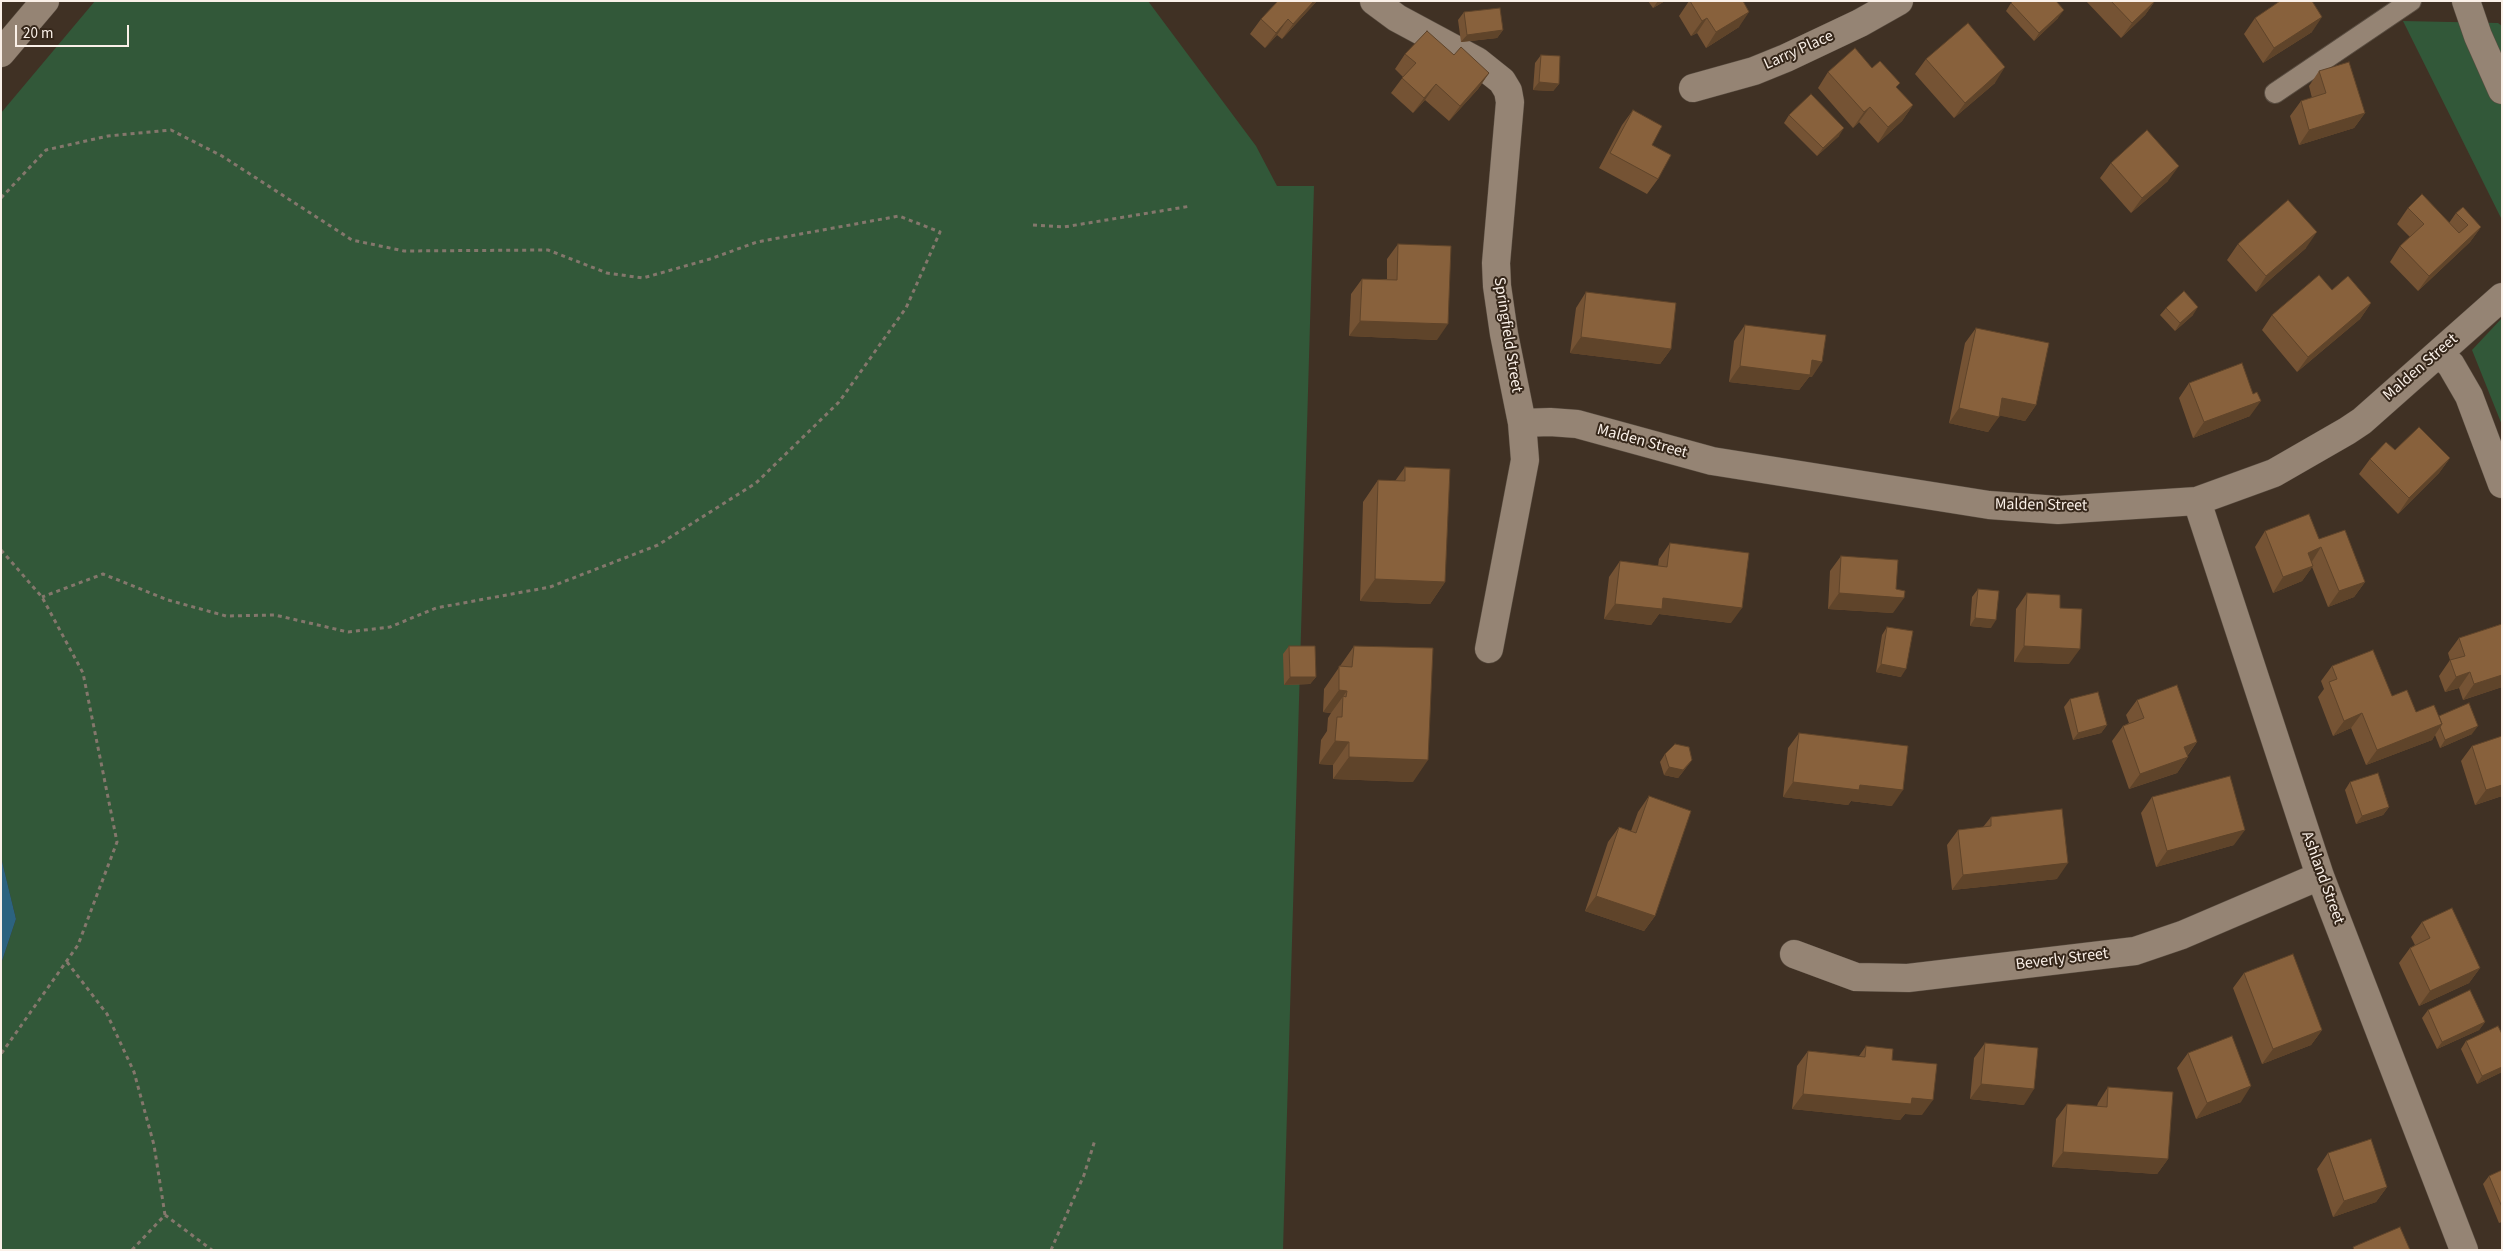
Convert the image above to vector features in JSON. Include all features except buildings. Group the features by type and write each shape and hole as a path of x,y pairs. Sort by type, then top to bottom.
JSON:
{"street":[{"path":"1,53 45,1"},
{"name":"Springfield Street","path":"1374,1 1397,18 1477,60 1502,81 1508,91 1510,102 1496,262 1497,286 1504,334 1522,423 1525,460 1489,650"},
{"name":"Larry Place","path":"1693,88 1754,71 1786,58 1852,27 1899,1"},
{"path":"2466,1 2478,36 2502,90"},
{"name":"Malden Street","path":"1522,423 1550,422 1577,424 1712,461 1989,505 2058,510 2196,501 2274,473 2347,431 2502,297"},
{"path":"2439,353 2451,365 2469,396 2502,484"},
{"name":"Ashland Street","path":"2196,501 2320,876 2464,1250"},
{"name":"Beverly Street","path":"1794,954 1856,977 1908,978 2135,951 2182,935 2320,876"}],"lane":[{"path":"2275,93 2411,1"}],"path":[{"path":"1,198 46,150 108,136 171,130 222,156 352,240 404,251 548,250 607,273 644,278 710,259 757,242 899,216 940,232 906,308 839,402 756,483 658,545 550,587 436,608 390,626 348,632 275,615 226,616 168,600 103,574 42,597"},
{"path":"1033,225 1064,227 1191,206"},
{"path":"1,550 42,597 83,673 117,842 78,945 1,1054"},
{"path":"67,962 107,1014 134,1072 154,1145 165,1215 212,1250"},
{"path":"1051,1250 1084,1175 1095,1140"},
{"path":"132,1250 165,1215"}],"green space":[{"path":"95,1 1148,1 1256,146 1277,186 1314,186 1283,1250 1,1250 1,964 16,919 1,857 1,113"},
{"path":"2403,21 2498,23 2502,26 2502,220"},
{"path":"2502,318 2502,425 2472,350"}],"water":[{"path":"1,857 16,919 1,964"}]}
